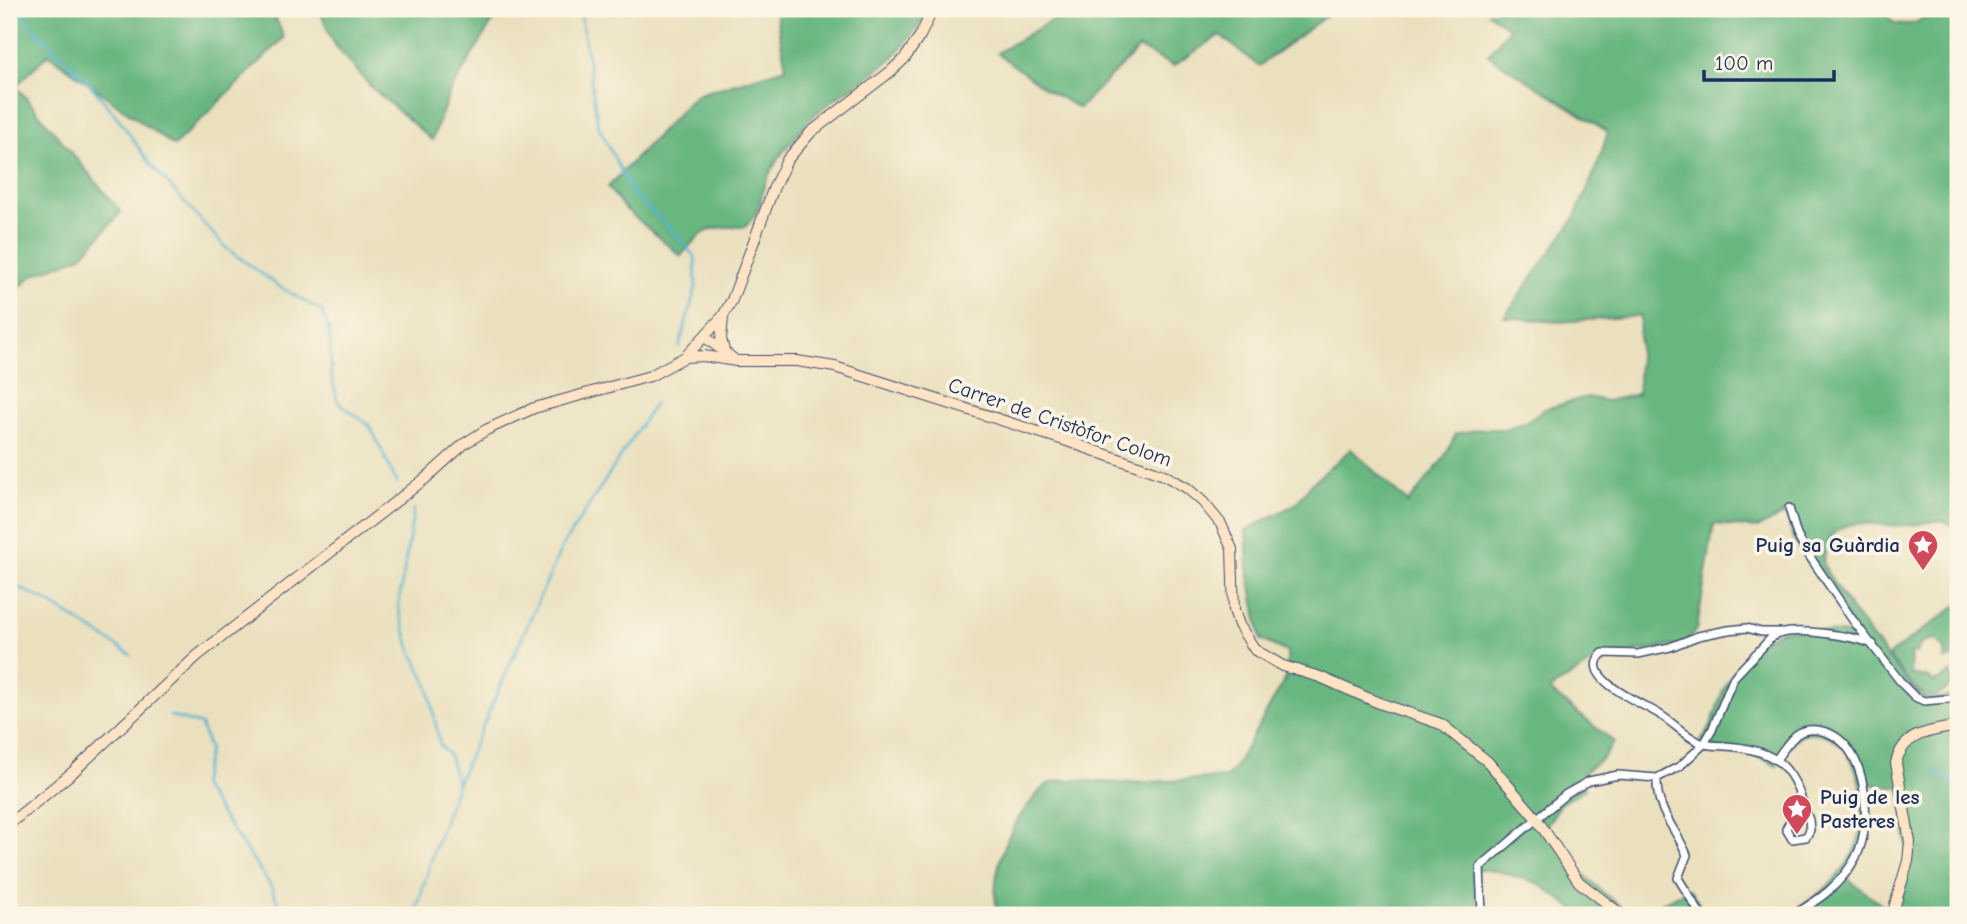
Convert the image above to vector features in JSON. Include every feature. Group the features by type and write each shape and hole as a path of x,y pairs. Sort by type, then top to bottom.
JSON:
{"street":[{"path":"9,824 73,772 197,656 426,478 464,444 534,408 650,376 685,357 723,316 732,300 774,187 787,160 811,132 903,60 920,36 933,9"},
{"path":"703,340 709,351 722,355 723,316"},
{"name":"Carrer de Cristòfor Colom","path":"685,357 722,355 737,361 797,361 835,367 1067,441 1164,475 1187,488 1221,524 1232,550 1234,610 1239,625 1255,650 1283,666 1320,677 1379,703 1441,724 1488,762 1536,818 1579,882 1622,915"},
{"path":"1789,508 1801,544 1915,697 1933,702 1958,698"},
{"path":"1799,793 1787,829 1788,835 1798,840 1806,837 1810,824 1799,793 1787,768 1750,749 1704,744 1603,680 1596,665 1598,658 1603,653 1638,654 1670,647 1698,636 1747,628 1761,632 1850,637 1873,644"},
{"path":"1482,915 1478,869 1566,794 1589,781 1618,775 1657,778 1680,766 1704,744 1734,677 1759,648 1779,632"},
{"path":"1892,915 1908,861 1910,842 1896,763 1898,755 1903,746 1918,734 1958,728"},
{"path":"1776,760 1798,733 1807,730 1828,732 1838,737 1854,756 1862,778 1866,820 1863,839 1853,862 1837,884 1821,899 1793,915"},
{"path":"1657,778 1659,803 1664,817 1680,837 1687,855 1678,878 1701,915"}],"green space":[{"path":"9,9 272,9 284,38 174,146 48,54 16,86 121,212 82,256 33,275 9,297"},
{"path":"319,9 500,9 449,94 432,140 371,87 334,44"},
{"path":"775,9 930,9 893,57 820,110 799,132 772,169 757,211 745,227 723,227 708,231 695,240 681,256 623,207 608,187 696,95 786,68"},
{"path":"1058,9 1335,9 1259,66 1220,35 1173,66 1139,48 1079,108 1047,90 997,53 1057,17"},
{"path":"1497,9 1880,9 1894,23 1909,24 1938,9 1958,9 1958,529 1945,522 1936,521 1912,525 1855,524 1834,534 1827,546 1823,564 1871,636 1917,691 1930,699 1958,694 1958,915 1785,915 1823,890 1839,874 1852,855 1861,827 1862,811 1862,794 1853,763 1835,740 1816,733 1804,734 1796,739 1776,766 1767,760 1700,742 1734,672 1751,652 1771,636 1791,629 1859,635 1794,541 1786,513 1758,528 1714,524 1697,628 1685,644 1609,656 1592,663 1549,690 1614,742 1603,758 1584,772 1582,779 1585,789 1561,804 1546,826 1563,852 1584,875 1632,915 1582,915 1538,883 1498,871 1473,869 1479,915 997,915 996,883 1002,852 1016,823 1048,784 1069,780 1124,783 1226,777 1234,769 1287,676 1287,652 1261,640 1248,570 1246,530 1296,504 1312,483 1351,449 1408,503 1444,458 1456,434 1479,429 1506,429 1528,421 1545,409 1587,397 1607,401 1638,394 1640,316 1558,322 1504,317 1574,219 1596,169 1608,132 1488,55 1509,28 1488,13","holes":["1869,784 1901,788 1908,861 1892,913 1848,879 1862,854 1868,833"]},
{"path":"1958,605 1958,656 1945,660 1945,649 1935,639 1922,642 1916,653 1911,654 1910,674 1927,677 1933,682 1951,672 1953,682 1944,692 1935,696 1926,695 1910,683 1889,656"},
{"path":"1690,889 1706,915 1646,915 1654,907"}],"waterway":[{"path":"15,9 89,83 151,165 226,248 280,287 322,311 330,334 331,374 338,402 370,426 397,483"},
{"path":"583,9 581,17 598,125 632,193 670,228 695,257 696,287 679,347"},
{"path":"1131,9 1133,14"},
{"path":"415,915 457,784 562,547 655,403"},
{"path":"414,509 398,607 410,647 428,686 440,745 449,755 457,783"},
{"path":"9,583 47,601 131,655"},
{"path":"170,716 201,725 209,749 201,785 269,883 284,915"},
{"path":"1934,770 1958,789"}],"place":[{"name":"Puig sa Guàrdia","path":"1923,572"},
{"name":"Puig de les Pasteres","path":"1797,836"}]}
